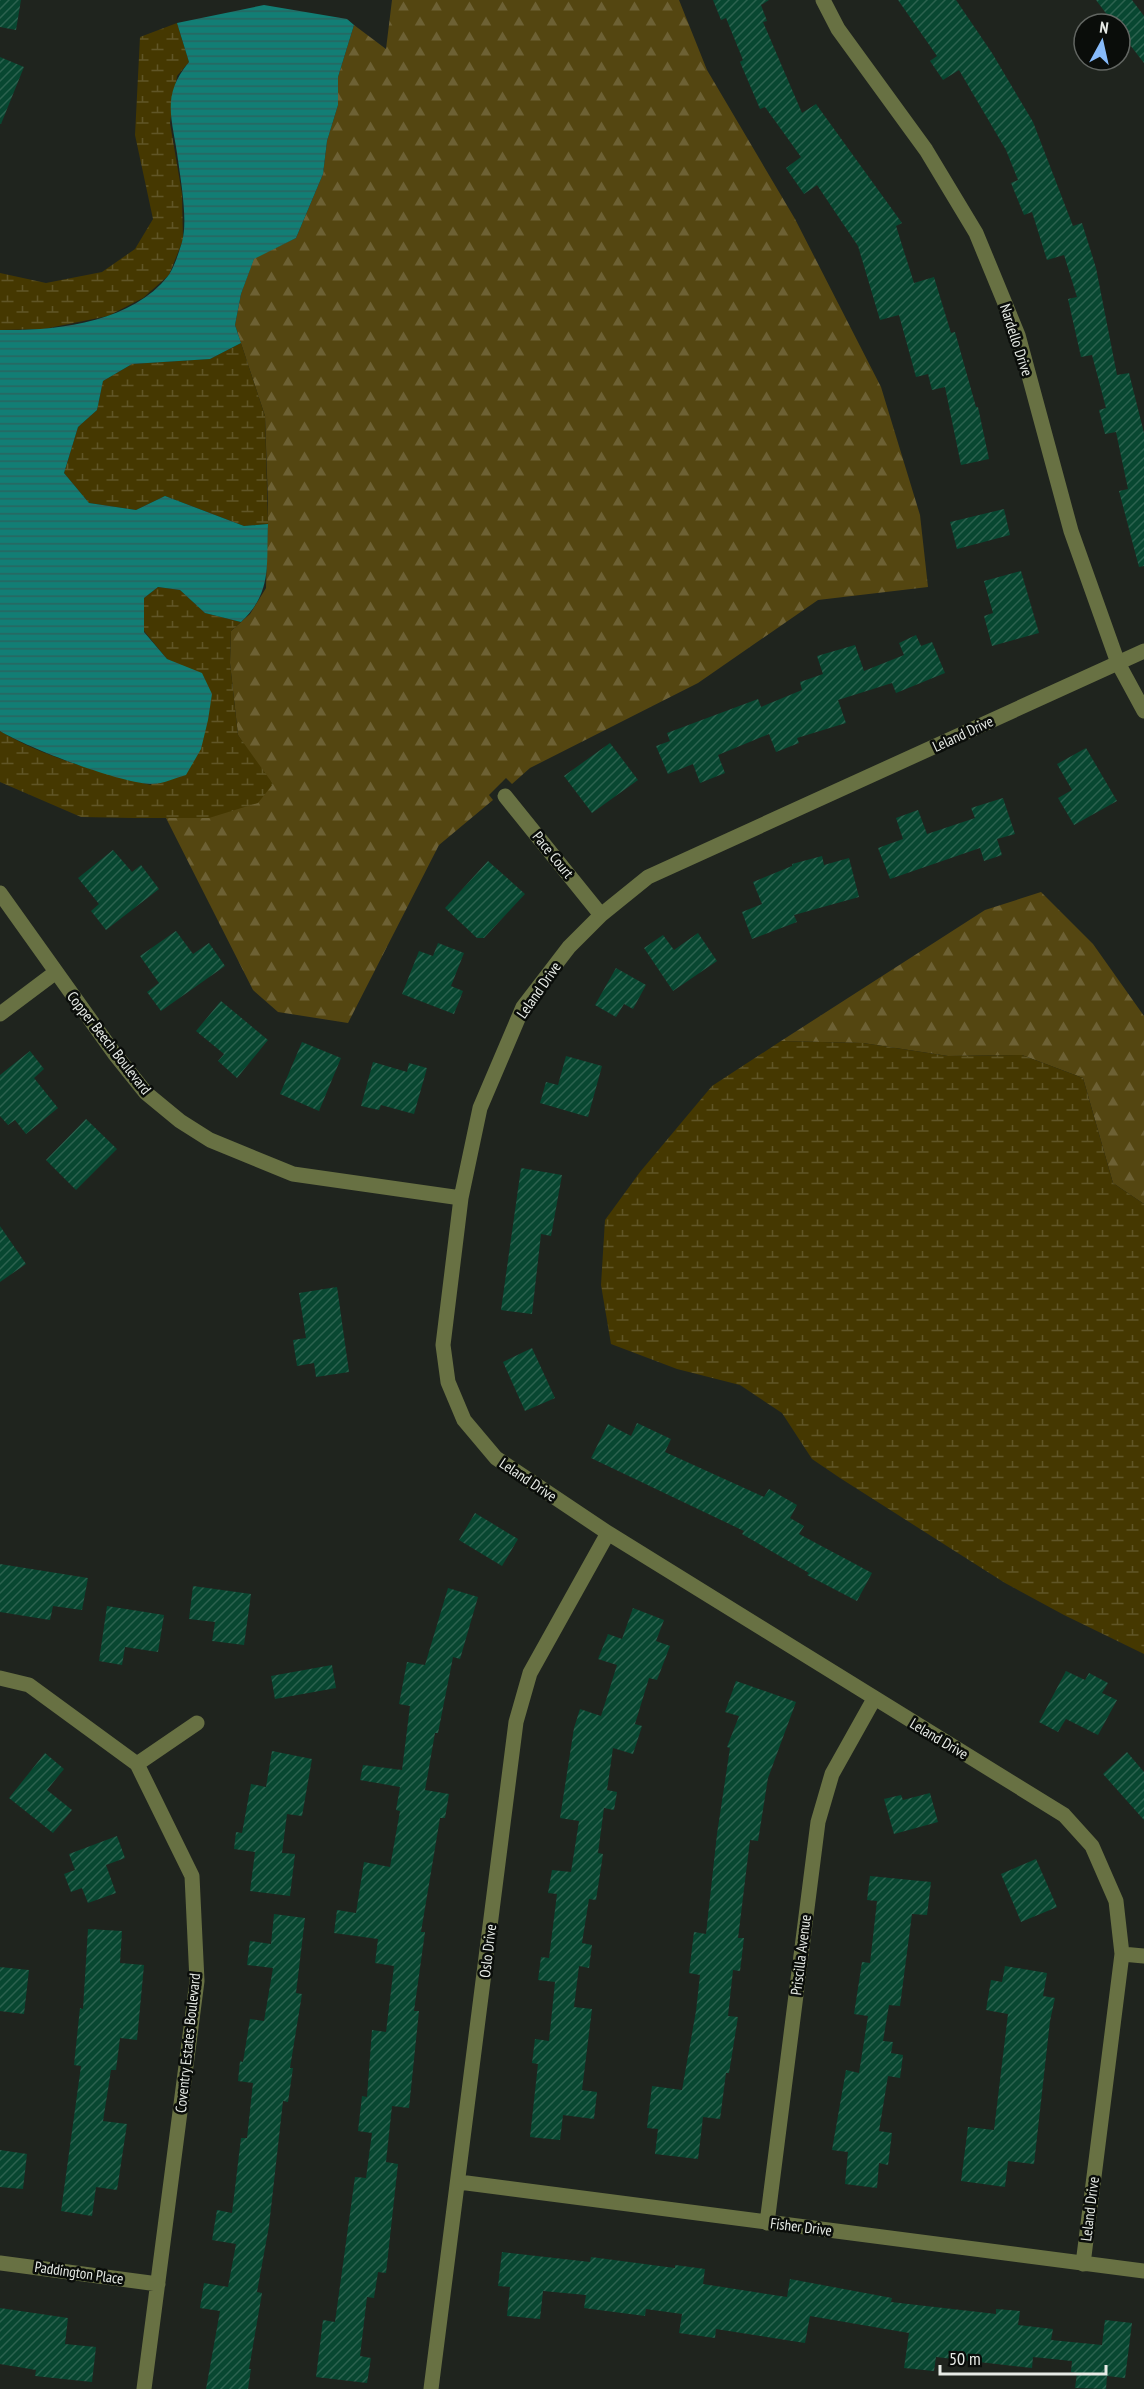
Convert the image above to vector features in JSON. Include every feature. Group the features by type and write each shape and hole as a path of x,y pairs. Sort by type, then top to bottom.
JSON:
{"street":[{"name":"Nardello Drive","path":"823,0 838,30 926,150 976,233 1018,335 1071,531 1118,663 1144,711"},
{"name":"Leland Drive","path":"1083,2264 1122,1954 1116,1901 1092,1846 1064,1815 874,1700 608,1533 496,1458 464,1420 448,1382 443,1345 461,1198 480,1108 523,1007 569,947 601,915 648,878 1144,651"},
{"name":"Pace Court","path":"506,796 601,915"},
{"name":"Copper Beech Boulevard","path":"0,893 114,1053 146,1093 180,1121 210,1140 293,1174 461,1198"},
{"path":"0,1014 56,972"},
{"name":"Oslo Drive","path":"431,2389 516,1722 530,1673 608,1533"},
{"name":"Coventry Estates Boulevard","path":"0,1678 29,1685 137,1764 192,1876 197,1981 144,2389"},
{"name":"Priscilla Avenue","path":"767,2223 818,1822 832,1774 874,1700"},
{"path":"137,1764 197,1723"},
{"path":"1122,1954 1144,1956"},
{"name":"Fisher Drive","path":"459,2182 1144,2271"},
{"name":"Paddington Place","path":"0,2262 158,2284"}],"green space":[{"path":"392,0 679,0 707,70 795,219 881,387 920,515 928,587 818,600 698,683 530,768 512,784 506,778 489,795 493,800 439,845 348,1023 278,1012 253,990 166,818 209,818 250,754 238,735 230,663 231,631 250,614 266,588 268,503 265,416 235,325 241,294 254,258 296,238 323,174 327,141 338,105 338,77 354,25 386,49"},
{"path":"177,23 189,62 177,76 170,123 182,194 183,240 169,275 143,298 108,316 44,329 0,330 0,273 46,283 102,272 135,249 153,219 135,135 140,37"},
{"path":"241,343 265,416 268,524 244,526 165,496 136,510 89,503 64,473 78,427 97,410 103,381 132,364 210,359"},
{"path":"158,587 180,590 205,613 241,622 231,631 230,663 238,735 273,784 258,803 209,818 81,817 0,782 0,731 53,756 93,770 151,785 184,667 167,659 144,631 144,598"},
{"path":"1041,892 1093,944 1144,1016 1144,1204 1113,1183 1083,1078 1022,1055 948,1056 863,1043 781,1041 985,910"},
{"path":"781,1041 863,1043 948,1056 1022,1055 1083,1078 1113,1183 1144,1204 1144,1654 1005,1583 840,1478 812,1459 782,1413 740,1385 677,1369 611,1344 601,1285 605,1220 640,1172 712,1086"}],"water":[{"path":"264,5 347,19 354,25 338,77 338,105 327,141 323,174 296,238 254,259 241,294 235,325 241,343 210,359 132,364 103,381 97,410 78,427 64,473 89,503 136,510 165,496 244,526 268,524 267,565 263,588 251,611 241,622 205,613 180,590 158,587 144,598 144,632 167,659 202,673 212,694 201,749 186,775 159,783 135,782 73,763 0,731 0,330 68,326 113,314 152,292 168,276 184,233 182,190 171,98 174,86 189,62 177,23"}],"building":[{"path":"0,0 21,0 16,30 0,27"},
{"path":"713,0 769,0 761,5 767,21 763,22 802,113 816,104 902,223 896,226 914,283 934,277 951,333 955,332 976,407 978,407 989,459 961,465 945,387 932,390 928,374 916,377 899,315 880,320 858,246 817,185 804,194 786,168 801,157 765,107 760,109 740,62 743,60 726,18 721,20"},
{"path":"898,0 956,0 992,53 1033,122 1073,226 1082,223 1096,268 1117,375 1129,373 1144,433 1144,566 1139,567 1119,491 1128,489 1116,432 1105,434 1099,410 1106,408 1092,355 1081,357 1068,299 1077,297 1064,255 1047,260 1032,212 1024,215 1011,183 1018,180 1006,150 959,70 943,80 930,61 937,56"},
{"path":"1096,0 1132,0 1144,16 1144,63 1132,48 1132,12 1105,12"},
{"path":"0,57 24,67 1,124 0,124"},
{"path":"1004,509 1010,535 957,549 950,522"},
{"path":"1021,571 1039,633 992,646 984,616 993,613 984,581"},
{"path":"916,635 921,646 932,642 945,673 896,693 892,683 838,700 846,723 797,738 799,743 776,752 769,734 718,755 725,773 700,783 693,764 668,774 656,746 670,741 667,733 758,699 761,707 802,690 800,682 823,674 817,656 855,645 864,671 904,655 899,643"},
{"path":"610,743 638,780 592,813 564,776"},
{"path":"1086,748 1117,801 1074,825 1058,798 1072,790 1057,764"},
{"path":"1003,798 1015,834 997,839 1002,855 984,861 980,848 890,879 878,848 903,839 896,818 918,810 927,834 975,818 971,808"},
{"path":"113,850 132,872 141,865 159,889 106,930 91,911 99,904 78,878"},
{"path":"822,856 824,865 849,858 859,897 794,915 797,922 752,939 742,912 762,904 753,882 792,866 792,864"},
{"path":"488,861 525,894 484,938 477,938 445,908"},
{"path":"176,931 193,954 209,943 225,966 161,1011 147,992 159,983 140,956"},
{"path":"698,933 717,961 673,991 644,948 663,935 674,950"},
{"path":"438,943 464,953 451,986 463,991 454,1014 402,994 419,951 433,956"},
{"path":"616,968 646,985 633,1009 624,1004 616,1017 595,1005"},
{"path":"221,1001 268,1040 237,1078 218,1061 224,1054 196,1031"},
{"path":"302,1042 341,1058 319,1111 280,1094"},
{"path":"30,1051 44,1069 34,1078 58,1108 26,1134 15,1120 8,1125 0,1116 0,1075"},
{"path":"566,1056 602,1066 588,1117 540,1103 546,1082 558,1085"},
{"path":"373,1062 407,1072 409,1063 427,1068 414,1114 381,1105 379,1110 361,1106"},
{"path":"86,1119 117,1149 76,1190 46,1160"},
{"path":"521,1168 562,1175 551,1236 541,1234 532,1314 501,1310"},
{"path":"0,1226 26,1264 0,1282"},
{"path":"337,1287 349,1372 316,1377 314,1363 297,1366 293,1340 306,1338 299,1293"},
{"path":"532,1348 555,1398 525,1411 503,1362"},
{"path":"637,1423 671,1439 665,1452 764,1497 769,1489 797,1505 790,1518 804,1526 799,1534 872,1573 857,1601 807,1575 809,1573 742,1534 744,1531 591,1458 608,1424 631,1436"},
{"path":"475,1513 518,1539 502,1566 459,1540"},
{"path":"0,1564 88,1578 82,1610 53,1606 50,1620 0,1612"},
{"path":"193,1586 251,1594 244,1645 212,1641 215,1622 189,1619"},
{"path":"448,1588 478,1597 460,1659 453,1657 438,1733 435,1733 425,1790 449,1794 445,1818 440,1818 421,1932 425,1932 414,2011 419,2011 409,2108 392,2106 386,2162 398,2164 386,2273 378,2272 374,2298 367,2297 360,2356 371,2358 367,2383 316,2377 323,2320 335,2322 355,2177 366,2178 372,2133 358,2131 362,2096 367,2097 372,2030 386,2032 394,1966 375,1963 378,1939 334,1933 337,1910 356,1913 364,1862 390,1867 400,1811 396,1810 400,1787 360,1780 363,1765 402,1770 410,1706 399,1704 407,1662 425,1665"},
{"path":"107,1606 164,1615 158,1652 125,1647 122,1665 99,1661"},
{"path":"633,1608 664,1620 656,1641 670,1646 657,1680 649,1678 635,1724 642,1726 633,1754 613,1748 607,1790 617,1792 614,1810 604,1808 598,1853 603,1854 596,1900 589,1899 582,1943 592,1945 589,1968 579,1966 574,2007 592,2009 582,2090 597,2092 594,2119 563,2115 560,2140 530,2137 538,2064 532,2063 535,2039 549,2041 555,1982 538,1980 541,1957 549,1958 557,1894 548,1893 552,1870 571,1872 579,1821 560,1818 574,1728 580,1709 601,1716 617,1665 598,1659 608,1634 622,1639"},
{"path":"332,1665 336,1688 275,1699 271,1676"},
{"path":"1066,1671 1085,1680 1089,1673 1108,1683 1102,1693 1117,1700 1098,1735 1066,1719 1058,1732 1039,1722"},
{"path":"736,1681 796,1702 768,1778 758,1841 750,1840 738,1938 744,1938 740,1971 733,1970 728,2016 738,2017 729,2073 726,2073 720,2119 703,2117 698,2159 655,2154 658,2129 647,2128 652,2086 682,2090 696,2011 700,1975 689,1973 694,1932 706,1934 717,1834 730,1748 727,1747 739,1716 725,1712"},
{"path":"272,1751 312,1759 302,1816 287,1814 282,1853 295,1854 290,1896 250,1891 255,1852 234,1849 236,1832 242,1833 251,1784 266,1787"},
{"path":"1127,1752 1144,1772 1144,1820 1103,1774"},
{"path":"45,1753 64,1769 47,1790 72,1810 53,1833 9,1798"},
{"path":"930,1793 938,1822 894,1834 884,1799 901,1795 903,1800"},
{"path":"117,1836 125,1858 106,1865 116,1893 88,1903 82,1888 71,1892 64,1874 75,1870 69,1854"},
{"path":"1036,1859 1057,1907 1021,1922 1001,1874"},
{"path":"870,1876 931,1882 927,1915 912,1914 900,2006 889,2005 883,2041 893,2042 891,2053 903,2055 900,2078 888,2076 879,2131 892,2133 888,2165 879,2163 877,2188 845,2184 848,2152 832,2150 846,2070 859,2073 868,2016 854,2014 862,1962 870,1963 877,1901 867,1900"},
{"path":"274,1914 305,1918 296,1993 302,1994 290,2068 293,2068 288,2102 283,2101 269,2226 257,2292 262,2293 249,2369 251,2369 248,2389 206,2389 220,2311 200,2308 204,2283 228,2287 236,2244 212,2240 217,2210 232,2213 241,2138 247,2138 253,2083 238,2081 240,2061 243,2062 250,2019 264,2021 273,1968 247,1965 250,1941 271,1944"},
{"path":"88,1929 122,1931 120,1963 144,1965 137,2040 120,2038 116,2070 111,2070 103,2121 127,2124 117,2190 96,2187 92,2216 61,2211 81,2066 74,2065 80,2008 83,2009"},
{"path":"1005,1966 1047,1973 1043,1996 1055,1998 1050,2021 1034,2164 1008,2161 1005,2187 961,2181 968,2127 994,2130 1008,2014 986,2010 991,1980 1002,1982"},
{"path":"0,1967 29,1970 24,2014 0,2011"},
{"path":"0,2150 27,2154 23,2189 0,2187"},
{"path":"502,2252 590,2262 591,2257 675,2268 675,2265 705,2269 703,2284 787,2297 790,2279 892,2298 891,2302 996,2314 996,2309 1020,2311 1018,2325 1053,2329 1051,2340 1102,2345 1105,2320 1132,2323 1125,2378 1107,2376 1106,2389 1075,2388 1077,2373 1071,2372 1072,2361 1033,2357 1032,2368 936,2357 934,2371 904,2368 909,2333 810,2316 805,2343 716,2329 715,2338 679,2333 682,2314 646,2309 645,2316 584,2308 586,2295 543,2291 540,2319 507,2316 510,2287 498,2286"},
{"path":"0,2308 68,2318 65,2344 96,2347 92,2382 35,2376 36,2370 0,2364"}]}
